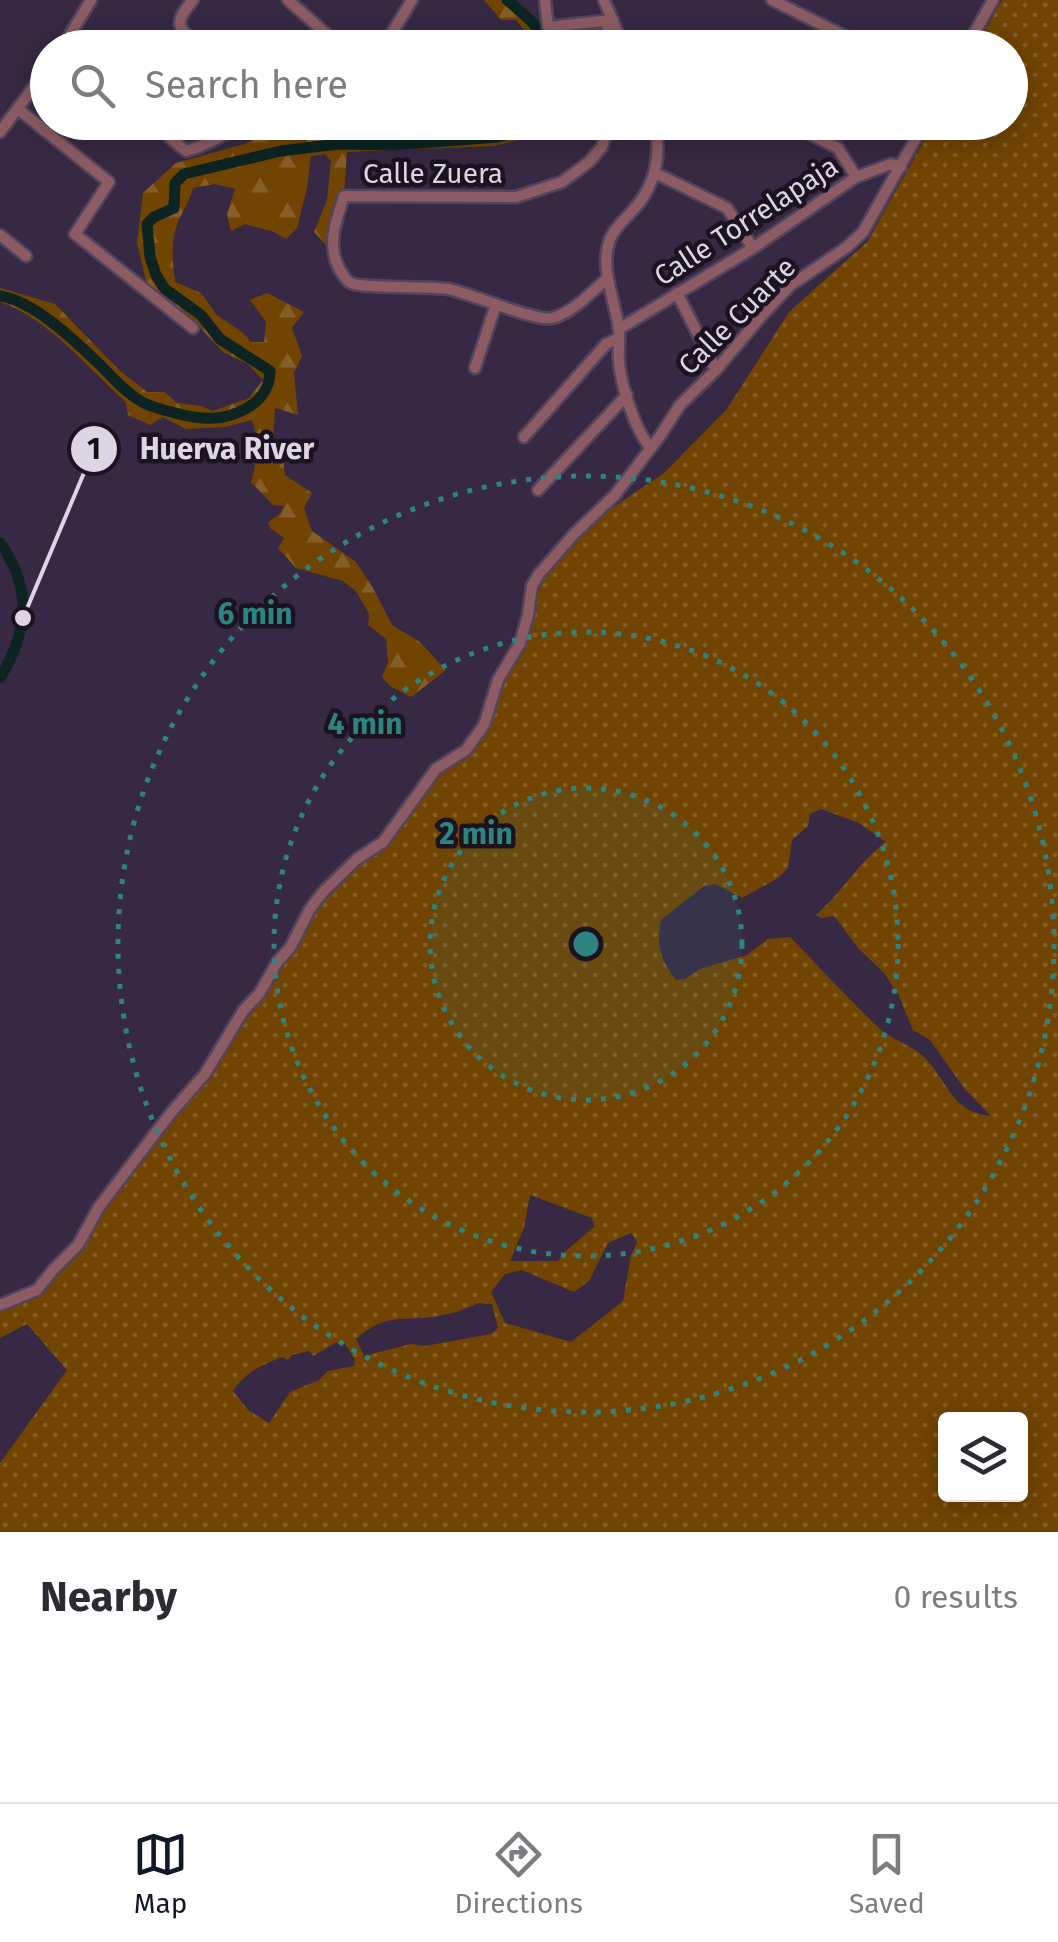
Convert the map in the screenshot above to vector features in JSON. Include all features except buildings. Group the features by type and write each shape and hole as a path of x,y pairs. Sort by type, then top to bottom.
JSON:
{"street":[{"path":"73,30 91,0"},
{"path":"181,30 180,15 193,0"},
{"path":"288,0 322,30"},
{"path":"394,30 412,0"},
{"path":"544,0 548,27 609,21"},
{"path":"604,0 615,30"},
{"path":"772,0 833,30"},
{"path":"976,30 993,0"},
{"path":"0,132 30,93"},
{"path":"18,109 30,119"},
{"path":"57,140 110,182 75,234 193,328"},
{"path":"173,140 186,151 214,140"},
{"name":"Calle Zuera","path":"496,304 451,290 361,288 349,282 332,250 333,230 344,196 516,196 562,182 589,162 604,140"},
{"path":"651,448 642,437 626,395 606,255 612,235 639,203 655,173 657,140"},
{"path":"822,140 838,148 856,177"},
{"name":"Calle Cuarte","path":"0,1304 36,1290 78,1245 100,1207 220,1052 243,1010 259,994 323,892 357,859 383,842 436,769 466,750 484,725 498,680 520,643 532,586 546,565 614,495 680,405 716,370 764,312 792,285 863,232 915,140"},
{"name":"Calle Torrelapaja","path":"524,438 619,333 677,292 754,248 856,177 890,164 900,167"},
{"path":"655,173 730,210 754,248"},
{"path":"0,235 26,256"},
{"path":"475,368 496,304 549,319 566,312 608,278"},
{"path":"677,292 716,370"},
{"path":"538,490 626,395"}],"green space":[{"path":"484,0 514,0 544,30 524,30 516,20 501,20"},
{"path":"1002,0 1058,0 1058,1532 0,1532 0,1463 67,1370 27,1324 0,1338 0,1305 37,1289 205,1074 310,909 371,852 436,769 466,750 490,710 520,643 532,586 575,533 664,473 727,409 789,312 867,242 924,140 1028,140 1028,30 985,30","holes":["821,809 859,823 886,842 816,915 834,916 858,948 884,973 913,1030 930,1040 964,1088 991,1116 967,1109 959,1102 924,1057 878,1027 790,937 768,939 747,955 700,969 685,979 676,980 666,965 659,945 661,920 704,886 715,884 742,898 778,878 788,868 792,840 808,826 810,814","530,1195 592,1218 594,1227 558,1261 510,1261 524,1228","631,1233 637,1242 623,1301 571,1342 505,1323 491,1292 505,1274 522,1270 574,1292 589,1281 608,1243","479,1303 492,1304 498,1328 491,1334 425,1346 411,1344 364,1356 356,1339 389,1321 434,1317","335,1343 345,1343 355,1360 354,1366 328,1371 319,1380 290,1392 269,1423 248,1410 233,1391 261,1366 309,1351 313,1356"]},
{"path":"253,140 517,140 495,146 347,152 344,196 332,251 314,232 327,200 331,161 325,154 311,156 297,228 286,239 245,224 231,231 227,214 235,189 215,184 193,188 175,232 175,282 201,293 217,315 251,342 264,342 266,322 250,300 267,293 304,312 292,328 302,356 294,373 298,415 275,408 273,441 283,458 285,475 312,493 304,508 312,531 356,562 392,625 420,642 446,670 411,697 382,677 388,662 386,639 368,625 369,614 356,591 343,581 296,568 278,548 284,538 268,522 284,506 273,505 251,482 257,451 252,420 225,427 186,429 163,417 150,425 128,415 126,402 67,346 35,320 0,302 0,288 55,304 119,370 147,392 165,392 177,403 213,411 249,398 263,380 248,364 223,352 193,320 147,285 137,243 143,193 176,163"}],"waterway":[{"path":"507,0 539,30"},
{"path":"0,296 26,305 51,322 142,402 197,417 230,415 260,397 270,371 220,339 201,315 165,289 156,275 147,224 174,208 175,183 184,174 281,151 338,144 459,140"},
{"path":"0,543 18,577 23,610 16,644 0,678"}],"place":[{"name":"Huerva River","path":"23,618"}]}
